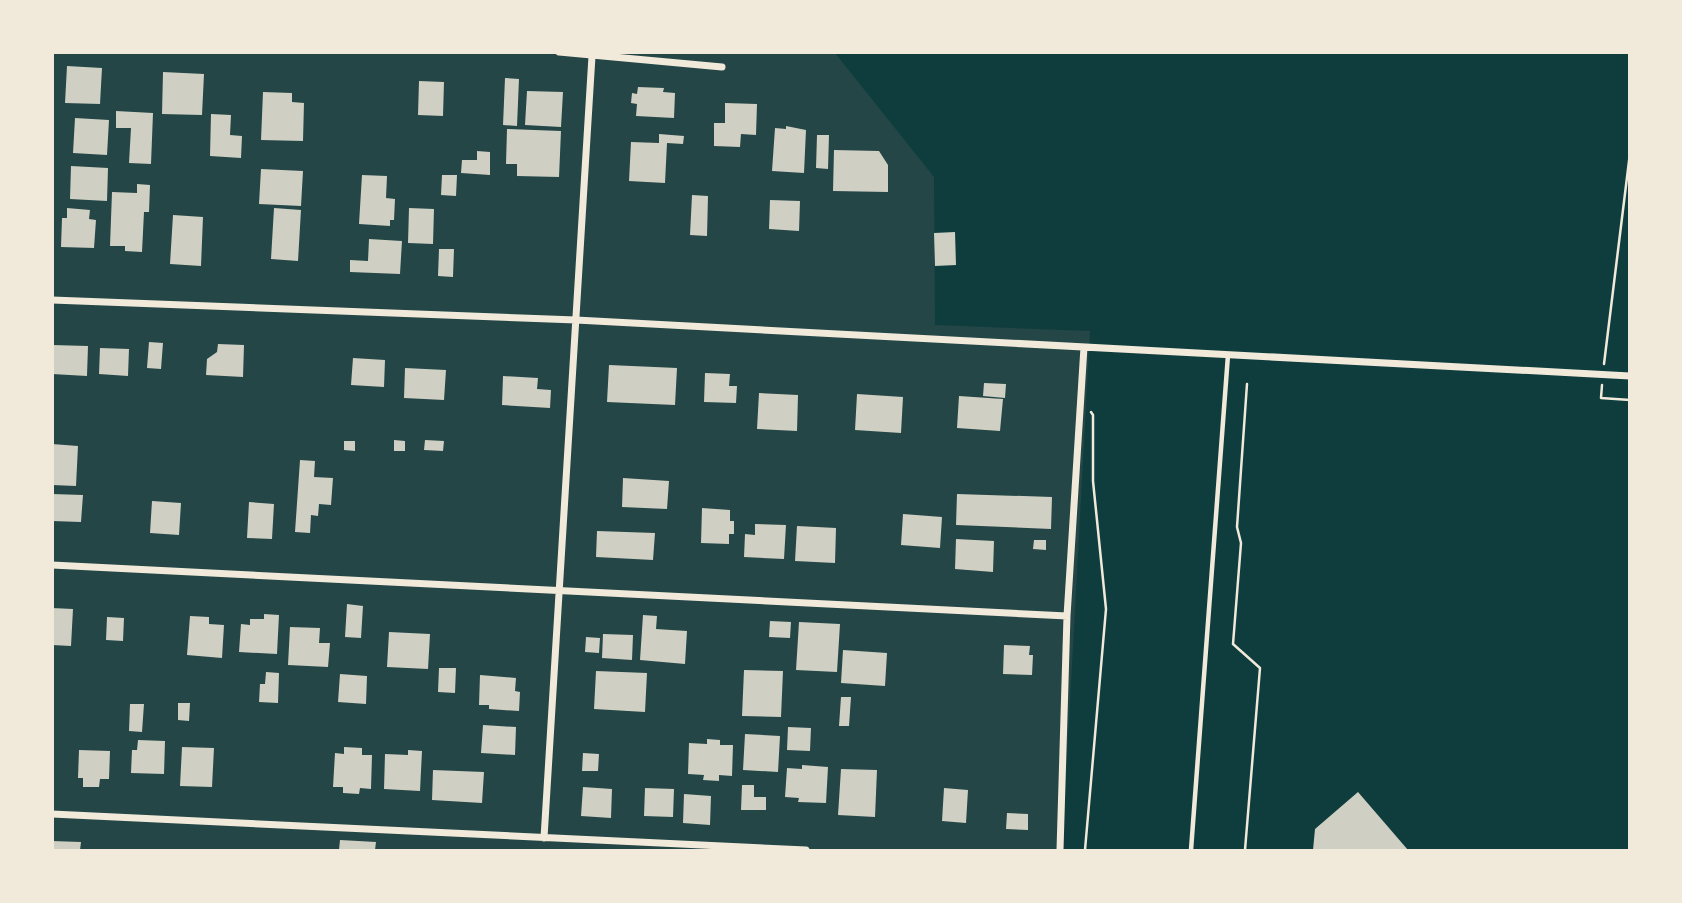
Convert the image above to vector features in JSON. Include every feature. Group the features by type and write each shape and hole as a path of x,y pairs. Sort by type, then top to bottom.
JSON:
{"street":[{"path":"559,52 722,67"},
{"path":"544,838 592,56"},
{"path":"52,300 576,320 1629,376"},
{"path":"1060,850 1067,616 1084,347"},
{"path":"52,565 1067,616"},
{"path":"52,814 806,850"}],"lane":[{"path":"1191,850 1228,355"}],"path":[{"path":"1629,153 1601,398 1629,400"},
{"path":"1245,850 1260,668 1233,644 1241,543 1237,527 1247,384"},
{"path":"1081,405 1094,415 1093,481 1106,608 1085,850"}],"shaded area":[{"path":"52,53 835,53 934,177 935,325 1090,331 1062,850 53,850"}],"building":[{"path":"67,66 102,68 100,104 65,103"},
{"path":"163,72 204,74 202,115 162,114"},
{"path":"505,78 519,79 517,126 503,125"},
{"path":"419,81 444,82 443,116 418,115"},
{"path":"638,87 664,88 663,92 675,93 674,118 636,116 637,104 631,103 632,93 637,94"},
{"path":"527,91 563,92 561,127 525,125"},
{"path":"263,92 292,93 292,102 304,103 303,141 261,140"},
{"path":"725,103 757,104 756,135 741,134 740,147 714,146 714,123 725,123"},
{"path":"116,111 153,113 151,164 129,163 131,128 116,128"},
{"path":"211,114 231,115 230,135 242,136 241,158 210,156"},
{"path":"75,118 109,120 107,155 73,153"},
{"path":"786,126 806,130 804,173 772,171 775,128 786,129"},
{"path":"507,129 561,131 559,177 517,176 517,164 506,164"},
{"path":"659,134 684,136 683,144 667,143 665,183 629,181 631,142 659,143"},
{"path":"817,135 829,135 828,169 816,168"},
{"path":"834,150 879,151 888,165 888,192 833,191"},
{"path":"477,151 490,152 490,175 461,173 462,160 477,160"},
{"path":"71,166 108,168 107,201 70,199"},
{"path":"261,169 303,171 301,206 259,204"},
{"path":"362,175 387,176 386,198 395,199 394,220 390,220 390,226 359,224"},
{"path":"442,175 457,175 456,196 441,195"},
{"path":"137,184 150,185 149,212 144,212 142,252 125,251 125,246 110,246 112,192 137,193"},
{"path":"692,195 708,196 707,236 690,235"},
{"path":"770,200 800,201 799,231 769,229"},
{"path":"67,208 90,210 89,219 96,220 94,248 61,247 62,218 67,218"},
{"path":"274,208 301,210 298,261 271,259"},
{"path":"409,208 434,209 433,244 408,243"},
{"path":"173,215 203,217 201,266 170,264"},
{"path":"955,232 956,265 935,266 934,233"},
{"path":"369,239 402,241 400,274 350,272 350,260 368,261"},
{"path":"439,249 454,249 453,277 438,276"},
{"path":"149,342 163,343 161,369 147,368"},
{"path":"218,344 244,345 243,377 206,375 207,359 217,352"},
{"path":"52,345 88,346 87,376 52,374"},
{"path":"100,348 129,349 128,376 99,374"},
{"path":"353,358 385,360 384,387 351,385"},
{"path":"609,365 677,368 675,405 607,402"},
{"path":"405,368 446,370 444,400 404,398"},
{"path":"705,373 730,374 729,386 737,386 736,403 704,402"},
{"path":"503,376 538,378 537,389 551,390 550,408 502,405"},
{"path":"984,383 1006,384 1005,398 983,396"},
{"path":"759,393 798,395 797,431 757,429"},
{"path":"857,394 903,397 901,433 855,430"},
{"path":"959,396 1003,399 1000,431 957,428"},
{"path":"394,440 405,441 405,451 394,451"},
{"path":"425,440 444,441 443,451 424,450"},
{"path":"344,441 355,441 355,451 344,450"},
{"path":"52,444 78,446 76,486 52,485"},
{"path":"300,460 315,461 314,477 333,478 331,505 319,504 318,516 311,515 310,533 295,532"},
{"path":"623,478 669,481 667,509 622,507"},
{"path":"52,494 83,495 81,522 52,521"},
{"path":"957,494 1052,497 1051,529 956,525"},
{"path":"152,501 181,503 179,535 150,533"},
{"path":"249,502 274,504 272,539 247,538"},
{"path":"702,508 730,510 730,521 734,521 734,534 729,534 729,544 701,543"},
{"path":"903,514 942,517 940,548 901,545"},
{"path":"755,524 786,525 784,559 744,557 745,534 755,535"},
{"path":"797,526 836,528 835,563 795,561"},
{"path":"597,531 655,533 653,560 596,557"},
{"path":"956,539 994,541 993,572 955,569"},
{"path":"1034,540 1046,540 1046,550 1033,549"},
{"path":"347,604 363,606 361,638 345,637"},
{"path":"52,608 73,609 71,646 52,645"},
{"path":"264,614 279,615 277,654 239,652 241,624 250,625 250,619 264,619"},
{"path":"643,615 657,616 656,629 687,631 685,664 640,660"},
{"path":"190,616 209,617 209,624 224,625 222,658 187,655"},
{"path":"107,617 124,618 123,641 106,640"},
{"path":"770,621 791,622 790,638 769,637"},
{"path":"799,622 840,624 837,672 796,670"},
{"path":"290,627 320,628 319,643 330,643 328,667 288,665"},
{"path":"389,632 430,634 428,669 387,667"},
{"path":"603,634 633,635 632,660 602,658"},
{"path":"586,637 600,638 599,653 585,652"},
{"path":"1004,645 1030,646 1029,655 1033,655 1032,675 1003,674"},
{"path":"843,650 887,653 885,686 841,683"},
{"path":"439,668 456,668 455,693 438,692"},
{"path":"744,670 783,671 781,717 742,716"},
{"path":"596,671 647,673 645,712 594,709"},
{"path":"266,672 279,673 278,703 259,702 260,684 265,684"},
{"path":"340,674 367,676 366,704 338,702"},
{"path":"480,675 516,678 515,691 520,692 519,711 489,709 489,705 479,705"},
{"path":"841,697 851,697 849,726 839,726"},
{"path":"178,703 190,703 189,721 178,720"},
{"path":"130,704 144,704 142,732 129,731"},
{"path":"483,725 516,727 515,755 481,753"},
{"path":"788,727 811,728 810,751 787,750"},
{"path":"745,734 780,736 778,772 743,770"},
{"path":"707,739 720,740 720,745 733,745 732,776 719,775 719,781 703,780 704,775 688,774 689,743 707,744"},
{"path":"138,740 165,741 164,774 131,773 132,750 137,750"},
{"path":"182,747 214,748 212,787 180,786"},
{"path":"344,747 362,748 362,755 372,755 371,789 360,788 359,794 343,793 343,787 333,787 335,753 344,754"},
{"path":"79,750 110,751 109,779 100,779 99,787 83,787 83,778 78,778"},
{"path":"408,750 422,751 420,791 384,789 385,754 408,755"},
{"path":"583,753 599,754 598,771 582,771"},
{"path":"802,765 828,767 826,803 798,802 799,798 785,797 787,768 802,769"},
{"path":"841,769 877,770 875,817 838,815"},
{"path":"433,770 484,772 482,803 432,800"},
{"path":"742,785 754,785 754,797 766,797 766,810 741,810"},
{"path":"583,787 612,789 611,818 581,816"},
{"path":"645,788 674,789 673,817 644,816"},
{"path":"944,788 968,790 966,823 942,821"},
{"path":"1358,792 1408,850 1313,850 1315,829"},
{"path":"684,794 711,796 710,825 683,823"},
{"path":"1007,813 1028,814 1028,830 1006,829"},
{"path":"340,840 376,842 375,850 339,850"},
{"path":"52,841 81,842 80,850 52,850"}]}
